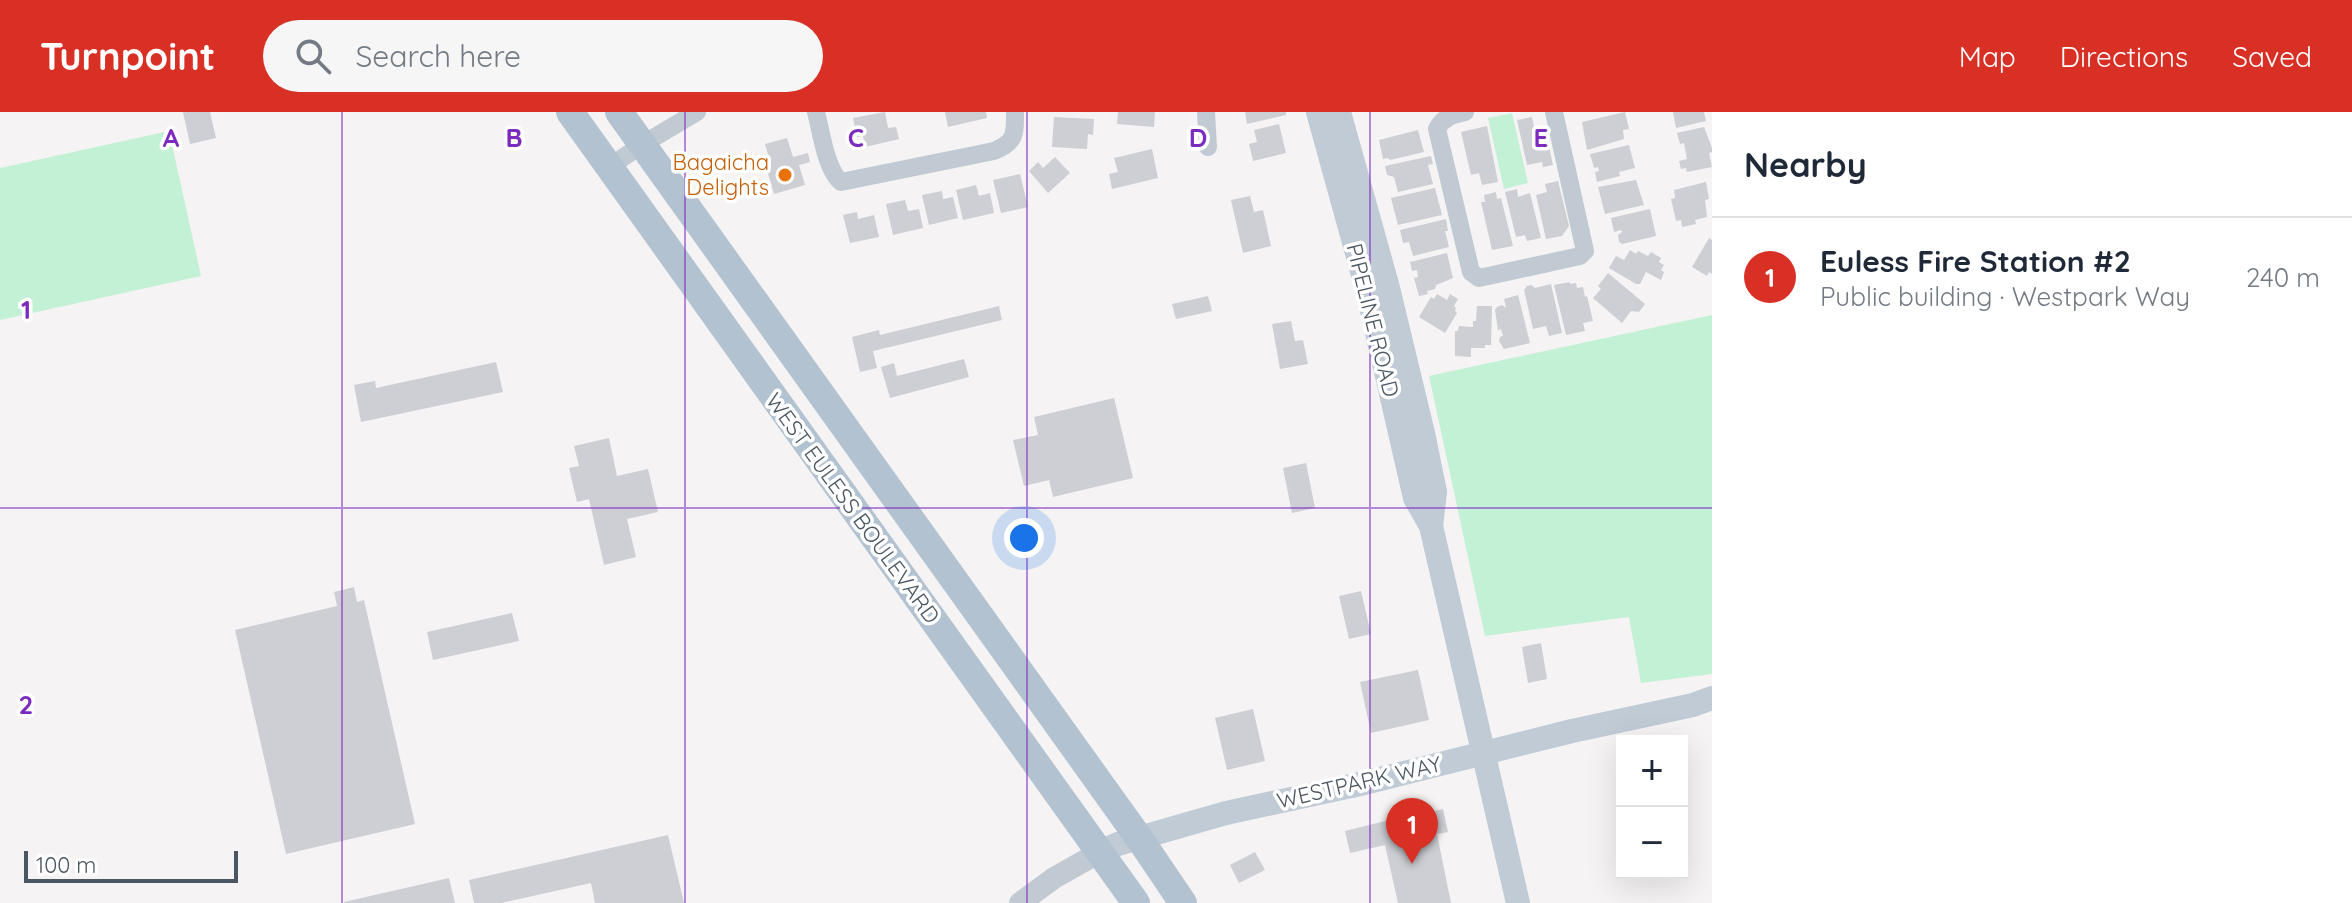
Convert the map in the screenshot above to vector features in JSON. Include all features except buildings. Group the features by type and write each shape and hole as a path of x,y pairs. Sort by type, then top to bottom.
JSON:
{"main road":[{"name":"WEST EULESS BOULEVARD","path":"570,112 1136,903"},
{"name":"WEST EULESS BOULEVARD","path":"619,112 1183,903"},
{"name":"PIPELINE ROAD","path":"1318,112 1378,290"},
{"name":"PIPELINE ROAD","path":"1339,112 1378,290 1415,498 1431,526 1518,903"},
{"path":"753,368 785,344"},
{"name":"WESTPARK WAY","path":"1100,852 1226,813 1356,785 1712,698"}],"street":[{"path":"609,167 697,112"},
{"path":"816,112 830,166 836,179 841,182 1007,146 1015,131 1015,112"},
{"path":"1206,112 1208,147"},
{"path":"1465,112 1447,117 1437,129 1471,272 1479,278 1580,256 1585,251 1554,112"},
{"name":"WESTPARK WAY","path":"1020,903 1054,878 1100,852"}],"green space":[{"path":"1512,113 1528,183 1504,189 1488,118"},
{"path":"169,131 201,276 0,320 0,168"},
{"path":"1712,315 1712,674 1641,683 1629,617 1485,636 1429,376"}],"place":[{"name":"Bagaicha Delights","path":"785,175"},
{"name":"Euless Fire Station #2","path":"1412,864"}]}
